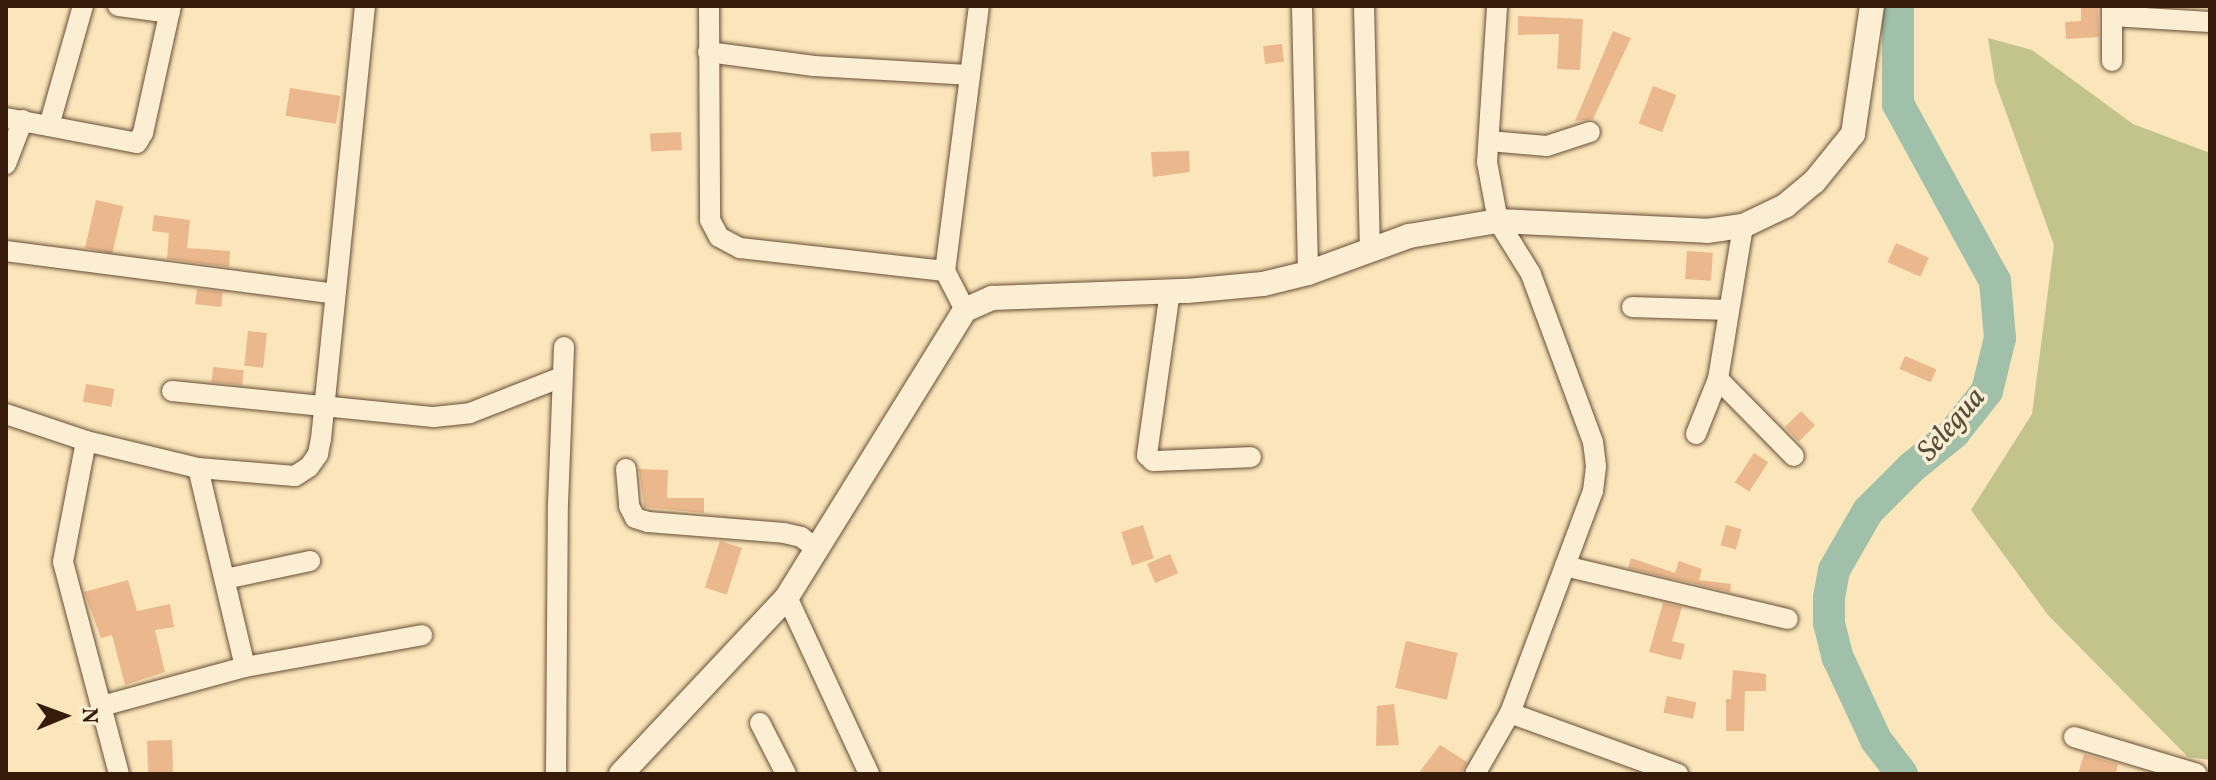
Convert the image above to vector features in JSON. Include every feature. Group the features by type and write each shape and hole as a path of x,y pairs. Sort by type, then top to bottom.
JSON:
{"street":[{"path":"49,126 83,6"},
{"path":"6,164 14,119 137,143 143,133 170,10 118,6"},
{"path":"6,414 86,441 198,468 295,476 309,467 318,454 325,408 365,6"},
{"path":"709,6 710,220 719,237 740,248 945,271"},
{"path":"965,310 945,271 979,6"},
{"path":"1302,6 1308,273"},
{"path":"1364,6 1370,248"},
{"path":"1475,774 1510,713 1593,491 1596,466 1593,442 1531,274 1498,221 1487,162 1497,6"},
{"path":"621,774 787,597 965,310 992,298 1263,284 1308,273 1409,236 1498,221 1707,231 1743,226 1785,206 1814,182 1853,134 1872,6"},
{"path":"2112,61 2112,11 2202,16"},
{"path":"708,52 814,66 968,75"},
{"path":"1489,141 1547,146 1590,132"},
{"path":"1696,434 1718,379 1743,226"},
{"path":"6,251 335,294"},
{"path":"1170,291 1147,455 1153,461 1251,457"},
{"path":"1632,307 1728,310"},
{"path":"556,774 564,347"},
{"path":"172,391 391,416 451,416 485,408 562,377"},
{"path":"1718,379 1794,456"},
{"path":"86,441 62,556 119,774"},
{"path":"198,468 245,667"},
{"path":"626,469 629,506 635,518 648,522 784,533 801,537 817,549"},
{"path":"225,579 310,561"},
{"path":"1565,566 1788,619"},
{"path":"787,597 869,774"},
{"path":"102,706 245,667 422,635"},
{"path":"1510,713 1678,774"},
{"path":"760,723 786,774"},
{"path":"2074,737 2197,774"}],"green space":[{"path":"1988,38 2032,50 2133,124 2210,153 2210,760 2188,757 2048,615 1971,510 2032,414 2054,245 1995,82"}],"building":[{"path":"2081,6 2098,6 2099,37 2066,39 2065,22 2081,21"},
{"path":"1518,16 1583,19 1580,70 1557,69 1559,34 1518,35"},
{"path":"1613,31 1631,38 1593,119 1575,121"},
{"path":"1282,44 1284,62 1265,64 1263,46"},
{"path":"1653,86 1676,95 1662,132 1639,123"},
{"path":"290,88 340,96 336,124 286,116"},
{"path":"681,132 682,150 651,152 650,134"},
{"path":"1189,151 1190,172 1153,177 1151,152"},
{"path":"96,200 123,206 112,254 85,248"},
{"path":"154,215 190,220 187,248 230,251 229,267 167,259 169,233 152,231"},
{"path":"1896,243 1929,258 1920,277 1887,262"},
{"path":"1687,251 1713,253 1711,281 1685,279"},
{"path":"197,289 223,292 221,307 195,304"},
{"path":"248,331 267,333 263,368 244,366"},
{"path":"1905,356 1936,369 1931,382 1900,369"},
{"path":"213,367 244,370 242,385 211,382"},
{"path":"86,384 115,389 111,407 83,402"},
{"path":"1801,411 1815,425 1799,441 1785,427"},
{"path":"1754,453 1768,462 1749,492 1735,482"},
{"path":"639,469 668,470 667,498 704,498 704,513 644,507"},
{"path":"1143,525 1154,558 1132,565 1121,532"},
{"path":"1726,525 1741,529 1736,549 1721,545"},
{"path":"720,541 742,548 727,595 705,588"},
{"path":"1170,554 1178,573 1155,583 1147,564"},
{"path":"1631,558 1675,573 1679,561 1702,569 1699,580 1731,584 1730,592 1628,568"},
{"path":"128,580 137,611 170,604 174,627 155,630 165,672 125,685 112,635 101,638 84,592"},
{"path":"1663,603 1682,607 1672,641 1685,644 1681,660 1649,652"},
{"path":"1406,641 1458,653 1447,700 1395,688"},
{"path":"1733,670 1766,674 1766,691 1745,691 1744,731 1726,731 1726,699 1731,699"},
{"path":"1667,696 1696,702 1693,719 1663,713"},
{"path":"1394,704 1399,745 1376,746 1377,706"},
{"path":"172,740 173,774 148,774 147,741"},
{"path":"1440,745 1467,762 1461,774 1418,774"},
{"path":"2084,754 2118,764 2116,774 2078,774"}],"waterway":[{"name":"Selegua","path":"1898,6 1898,104 1995,281 2000,338 1987,391 1954,433 1911,468 1868,511 1834,570 1829,597 1829,623 1838,658 1876,740 1902,774"}]}
